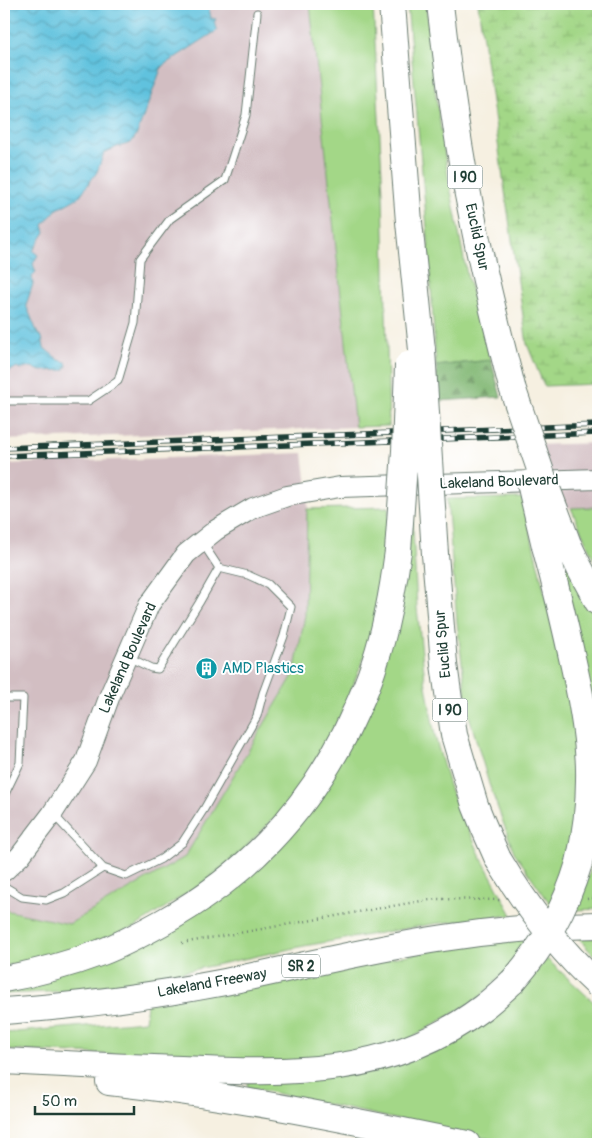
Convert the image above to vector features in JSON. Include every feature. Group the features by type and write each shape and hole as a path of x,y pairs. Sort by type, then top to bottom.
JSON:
{"highway":[{"name":"I 90","path":"392,4 409,222 415,351"},
{"name":"Euclid Spur","path":"440,4 454,114 468,199 512,387 520,447 557,545"},
{"name":"Euclid Spur","path":"415,351 445,671 454,735 475,805 498,859 521,897 546,930 558,945 598,985"},
{"path":"4,979 77,961 104,952 177,914 246,865 287,822 316,784 354,716 366,689 382,639 398,551 415,351"},
{"path":"557,545 579,568 598,602"},
{"path":"4,1061 237,1072 289,1071 346,1066 385,1057 428,1041 482,1008 513,981 540,948 550,931 568,896 584,845 589,780 586,734 557,545"},
{"name":"Lakeland Freeway","path":"4,1011 85,1004 177,990 260,975 383,948 444,938 518,929 598,925"},
{"path":"4,1072 132,1084 226,1097 467,1144"}],"street":[{"name":"Lakeland Boulevard","path":"5,872 20,856 52,814 86,761 110,695 149,605 186,554 216,530 253,508 287,496 340,487 598,479"}],"lane":[{"path":"4,402 88,401 118,381 135,323 140,259 170,219 226,180 246,115 257,13"},
{"path":"52,814 103,868 126,876 161,859 182,843 204,809 257,716 263,693 284,636 291,607 268,584 248,575 219,568 202,541"},
{"path":"126,656 151,668 158,669 219,568"},
{"path":"4,698 23,698 20,763 4,796"},
{"path":"5,872 22,897 46,900 64,893 103,868"}],"path":[{"path":"581,899 598,897"},
{"path":"182,943 422,901 438,899 502,900"}],"shaded area":[{"path":"4,4 310,4 355,427 4,440"},
{"path":"598,443 598,507 554,508 532,445"},
{"path":"303,453 308,493 305,615 294,674 185,857 69,924 4,910 4,464"}],"green space":[{"path":"310,4 373,4 383,194 389,426 355,427"},
{"path":"407,4 426,4 435,90 448,176 467,275 491,360 436,366 428,239"},
{"path":"478,4 598,4 598,384 544,386 527,344"},
{"path":"491,360 501,397 439,401 436,366"},
{"path":"522,498 577,728 578,825 553,908 514,852 489,784 468,712 457,622 447,499"},
{"path":"389,507 387,568 371,640 342,713 293,800 235,857 198,886 135,927 57,956 4,966 4,910 69,924 185,857 294,674 305,615 307,509"},
{"path":"598,507 598,569 571,508"},
{"path":"412,509 417,608 425,680 435,736 450,789 482,859 512,915 433,924 304,946 150,979 68,991 4,994 4,984 124,949 330,777"},
{"path":"562,550 598,623 598,732 562,576"},
{"path":"598,827 598,909 575,910 590,872"},
{"path":"520,934 535,942 480,997 402,1044 296,1062 4,1050 4,1033 145,1021 147,1004"},
{"path":"579,937 598,938 598,960 586,947"},
{"path":"547,959 598,1006 598,1144 519,1144 247,1087 248,1082 405,1061 464,1036 493,1016 522,988"}],"water":[{"path":"4,4 208,4 211,18 216,19 214,23 218,30 162,66 137,134 131,143 104,153 97,172 79,197 56,210 43,225 45,232 33,251 38,255 33,264 36,272 32,276 33,284 26,305 38,334 42,337 44,348 59,360 66,362 67,366 64,370 40,371 32,367 20,369 17,367 7,373 4,371"}],"railway":[{"path":"4,448 598,425"},
{"path":"4,456 598,433"}],"place":[{"name":"AMD Plastics","path":"206,668"}]}
